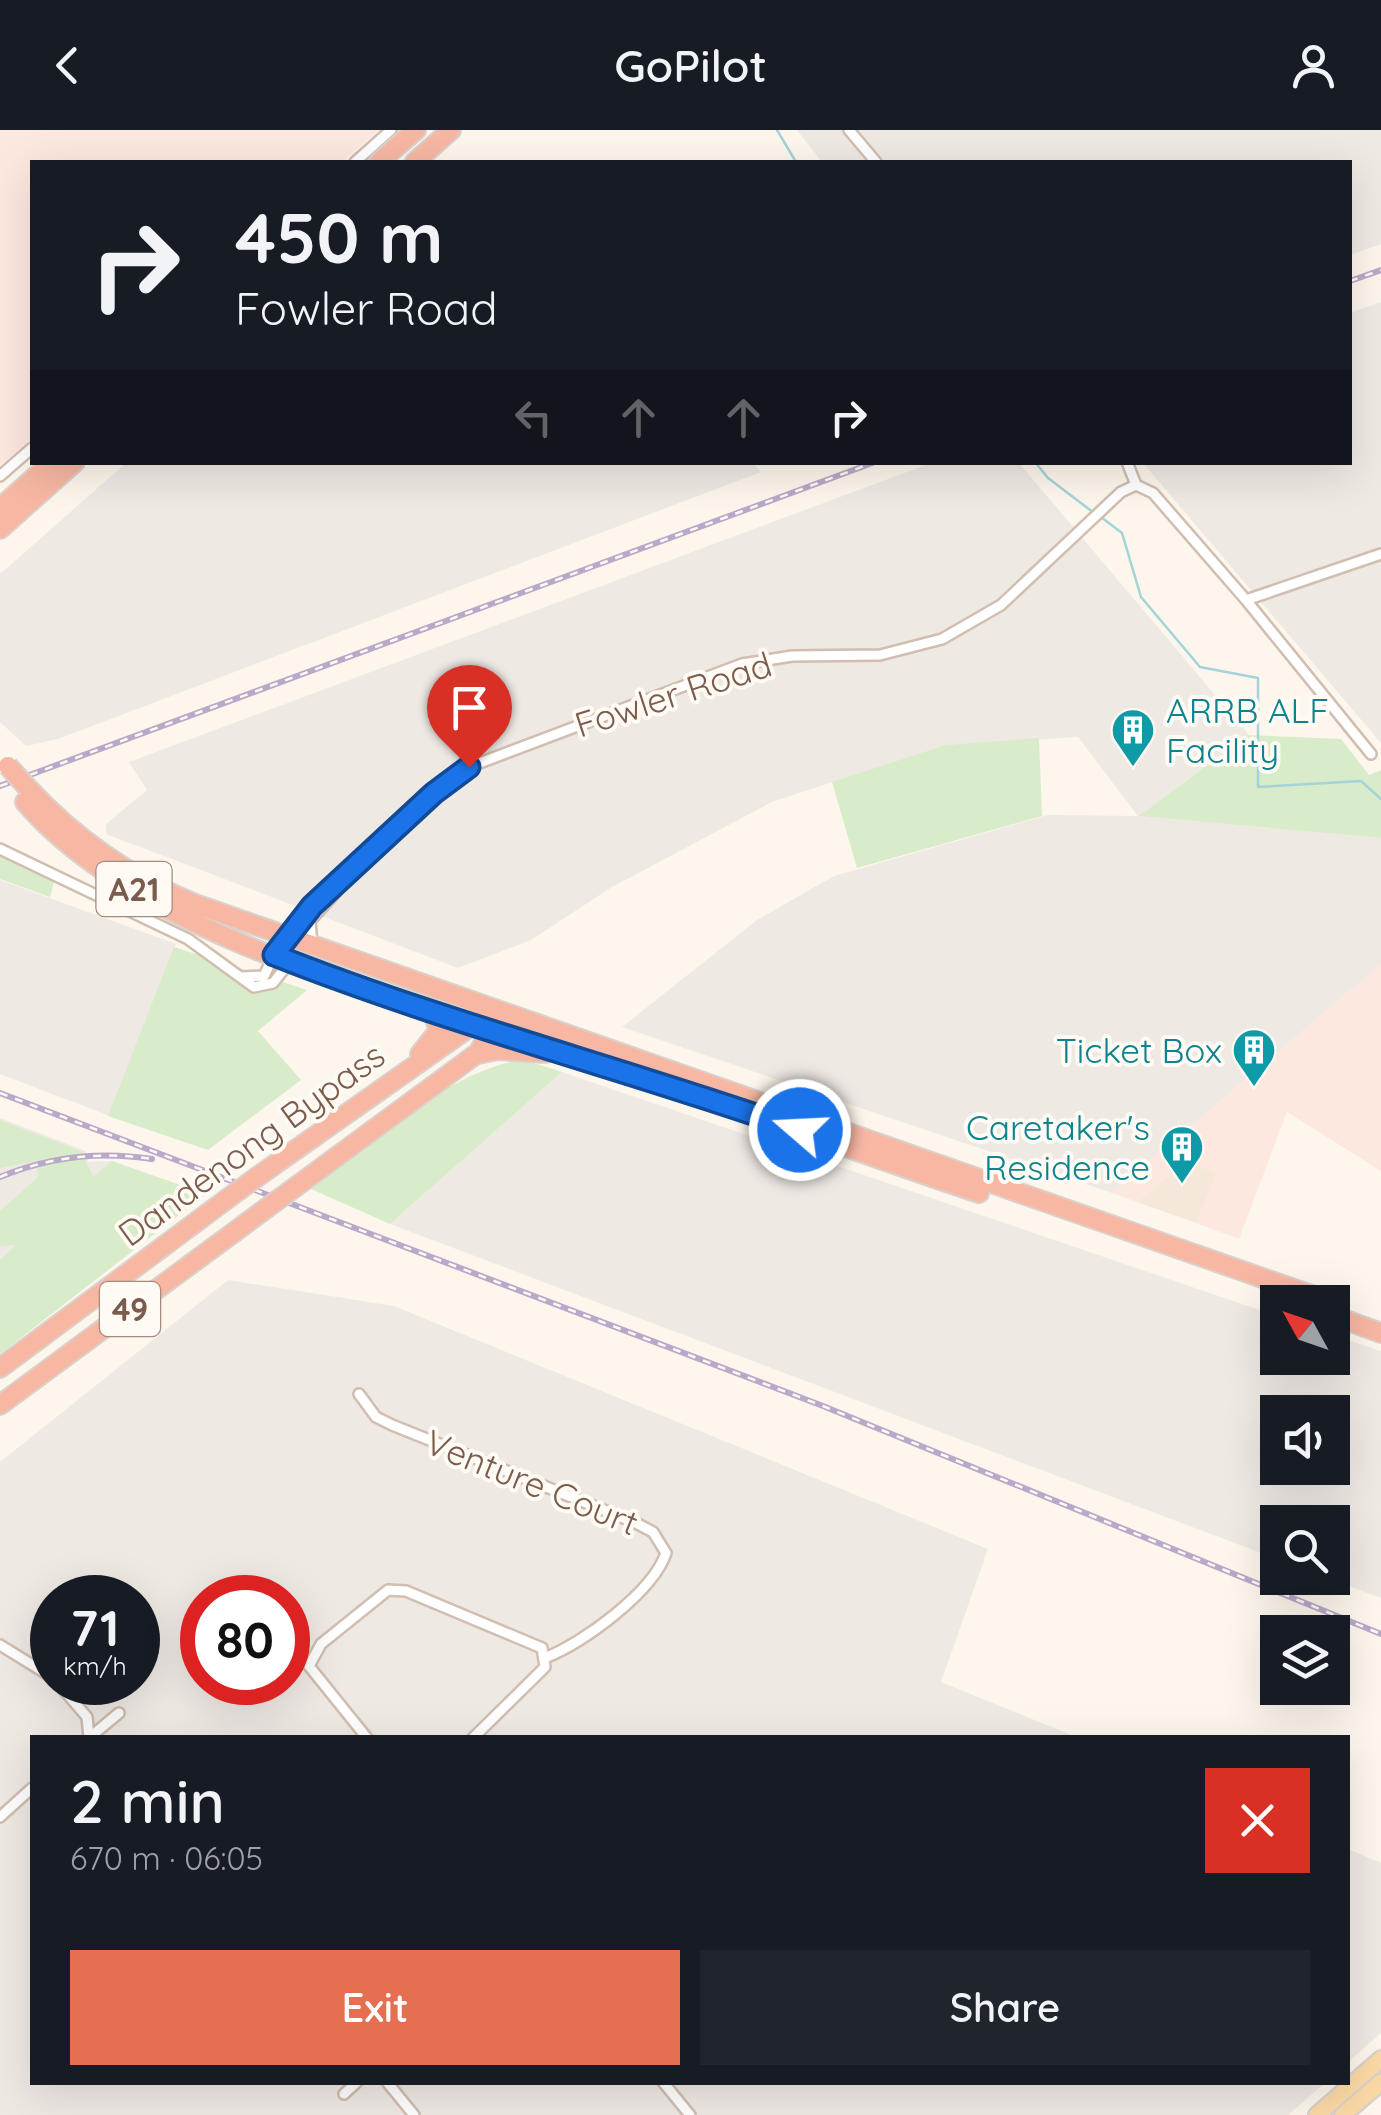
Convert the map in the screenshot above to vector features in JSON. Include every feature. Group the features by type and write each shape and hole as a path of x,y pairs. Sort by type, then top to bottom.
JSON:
{"highway":[{"path":"381,160 416,130"},
{"path":"416,160 451,130"},
{"path":"0,498 35,465"},
{"path":"0,508 49,465"},
{"path":"0,529 72,465"},
{"path":"3,765 22,789"},
{"name":"A21","path":"22,789 91,847 143,881 586,1057 696,1088"},
{"name":"A21","path":"22,789 58,836 99,868 153,900 282,958 426,1009 490,1019 1262,1285"},
{"path":"282,958 286,936"},
{"name":"49","path":"392,1083 438,1032 439,1022 426,1009"},
{"name":"Dandenong Bypass","path":"0,1404 472,1057 490,1019"},
{"name":"Dandenong Bypass","path":"0,1368 257,1177 490,1019"},
{"path":"472,1057 501,1050 586,1057"},
{"name":"A21","path":"1350,1309 1381,1320"},
{"path":"1350,1322 1381,1332"}],"main road":[{"path":"1317,2115 1381,2059"},
{"path":"1344,2115 1381,2082"}],"street":[{"path":"356,160 391,130"},
{"path":"849,130 874,160"},
{"path":"0,476 30,450"},
{"path":"1128,465 1136,485 1151,491 1371,754"},
{"name":"Fowler Road","path":"286,936 348,872 450,779 495,754 752,662 880,654 942,639 1001,605 1106,506 1136,485"},
{"path":"1246,600 1381,554"},
{"path":"0,849 188,939 254,988 266,987 282,975 282,958"},
{"path":"313,946 310,921 348,872"},
{"path":"239,976 264,976 282,958"},
{"name":"Venture Court","path":"359,1394 376,1417 392,1425 636,1522 663,1542 666,1554 654,1577 582,1640 547,1657"},
{"path":"365,1735 309,1666 322,1644 388,1590 406,1591 530,1640 547,1657 546,1667 530,1686 476,1735"},
{"path":"0,1644 30,1664"},
{"path":"77,1705 87,1717 89,1735"},
{"path":"91,1735 119,1712"},
{"path":"0,1818 30,1790"},
{"path":"344,2094 354,2085"},
{"path":"389,2085 414,2115"},
{"path":"665,2085 690,2115"}],"shaded area":[{"path":"0,130 379,130 344,160 30,160 30,440 0,466"},
{"path":"797,130 1381,130 1381,244 1352,254 1352,160 820,160"},
{"path":"1381,302 1381,743 1145,465 1352,465 1352,312"},
{"path":"124,465 755,465 761,472 58,739 26,746 0,722 0,574"},
{"path":"926,465 1021,465 1249,735 1141,816 1381,838 1381,964 1112,1193 622,1027 757,920 834,876 1048,815 1138,816 1078,737 945,745 772,802 612,887 531,940 458,968 106,834 106,824 147,790 129,762"},
{"path":"0,880 176,944 110,1116 0,1074"},
{"path":"1381,964 1381,1171 1287,1112 1239,1239 1196,1223 1216,1174 1188,1161 1137,1202 1112,1193"},
{"path":"562,1072 1260,1310 1260,1375 1350,1375 1350,1341 1381,1351 1381,1598 1350,1587 1350,1505 1260,1505 1260,1553 390,1224"},
{"path":"0,1118 86,1151 88,1162 112,1161 0,1260"},
{"path":"1187,1161 1217,1173 1196,1223 1137,1202"},
{"path":"228,1280 394,1306 988,1549 941,1682 1071,1735 30,1735 30,2085 1323,2085 1288,2115 0,2115 0,1462"},
{"path":"1350,1850 1381,1863 1381,2033 1350,2060"}],"green space":[{"path":"1249,735 1341,739 1369,775 1381,770 1381,838 1139,816"},
{"path":"1039,738 1042,816 857,868 832,782 945,745"},
{"path":"5,856 54,882 50,897 0,879 0,857"},
{"path":"174,947 307,990 258,1031 301,1080 208,1150 108,1116"},
{"path":"524,1060 562,1072 390,1224 311,1189 440,1093 496,1066"},
{"path":"0,1120 82,1152 93,1177 112,1161 206,1194 0,1354 0,1260 16,1245 0,1246 0,1211 38,1177 37,1161 0,1168"}],"waterway":[{"path":"777,130 795,160"},
{"path":"1037,465 1048,478 1094,513"},
{"path":"1101,517 1122,533 1141,597 1200,667 1258,678 1258,787 1361,781 1381,799"}],"railway":[{"path":"1352,280 1381,270"},
{"path":"0,786 867,465"},
{"path":"0,1093 823,1406 1381,1634"},
{"path":"0,1177 75,1157 152,1159"}],"place":[{"name":"ARRB ALF Facility","path":"1133,768"},
{"name":"Ticket Box","path":"1254,1088"},
{"name":"Caretaker's Residence","path":"1182,1185"}],"route":[{"path":"469,767 434,793 312,906 274,955 392,998 586,1057 800,1130"}]}
